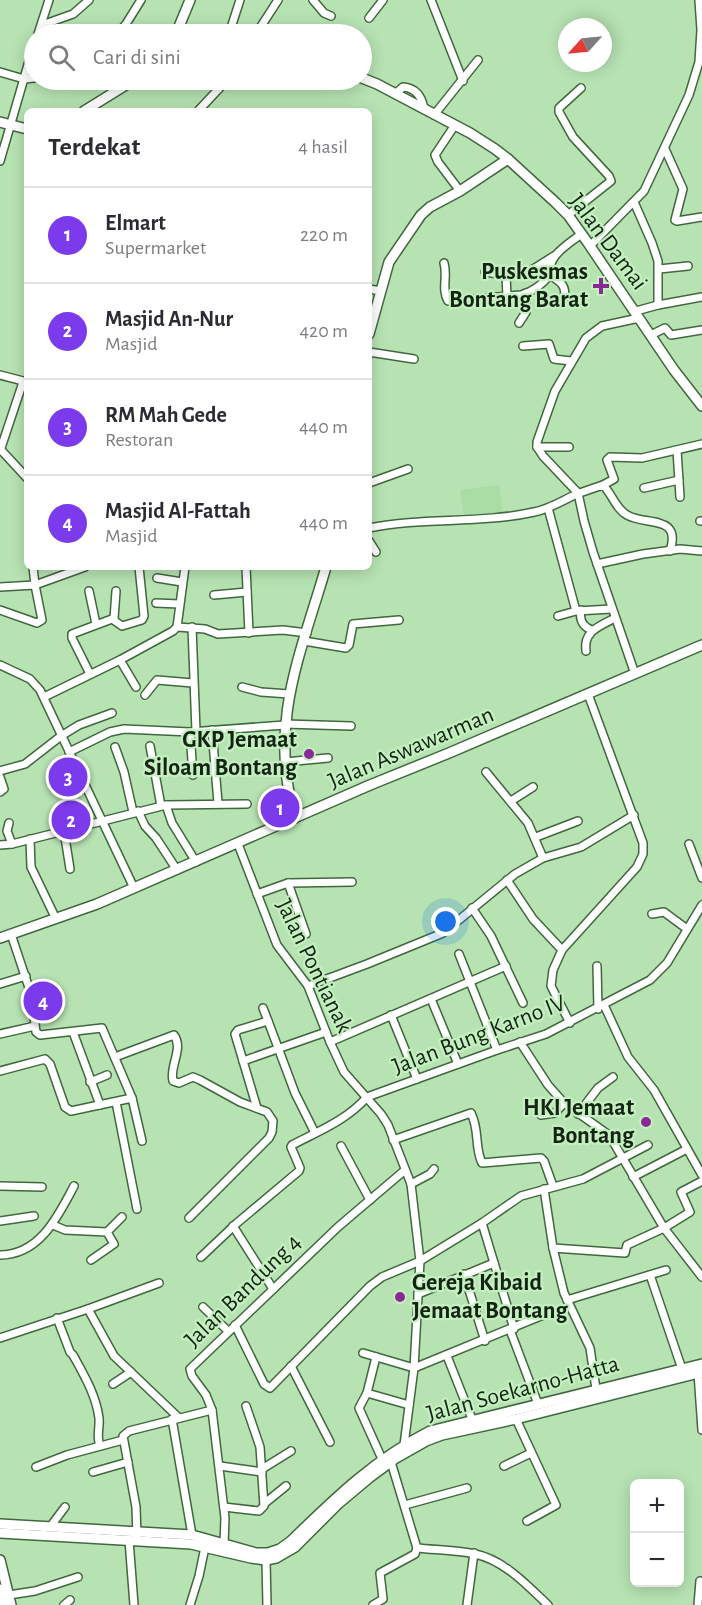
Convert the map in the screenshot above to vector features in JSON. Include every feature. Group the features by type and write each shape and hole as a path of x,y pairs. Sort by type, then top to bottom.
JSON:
{"street":[{"path":"42,24 49,0"},
{"path":"45,24 73,14 89,0"},
{"path":"126,24 141,0"},
{"path":"180,24 190,0"},
{"path":"234,24 240,0"},
{"path":"262,24 278,0"},
{"path":"313,0 324,13 331,16"},
{"path":"369,18 383,0"},
{"path":"431,0 463,81"},
{"path":"485,272 506,275 526,273 586,240 634,202 648,185 689,95 700,64 702,30 699,0"},
{"path":"434,115 478,60"},
{"path":"0,72 24,79 0,160"},
{"name":"Jalan Damai","path":"372,83 455,125 508,159 568,215 674,370 702,406"},
{"path":"568,215 610,181 609,176 573,137 559,112 559,108 581,88"},
{"path":"89,108 118,90"},
{"path":"201,108 218,90"},
{"path":"0,122 24,128"},
{"path":"455,125 435,155 460,191"},
{"path":"665,149 683,189 675,220 702,217"},
{"path":"372,323 389,262 411,229 430,207 460,191 508,159"},
{"path":"634,202 652,243 659,269 658,305"},
{"path":"444,263 447,271 444,292 448,301 507,297 526,293 540,286 550,275 549,267 554,256"},
{"path":"659,269 688,266"},
{"path":"506,275 507,297"},
{"path":"550,275 563,283 564,299"},
{"path":"372,290 381,291"},
{"path":"519,323 526,312 526,293"},
{"path":"635,674 597,564 578,494 537,447 553,396 587,335 602,326 658,305 702,297"},
{"path":"651,334 665,328 671,335 702,330"},
{"path":"523,346 548,344 554,358 571,361"},
{"path":"372,352 414,359"},
{"path":"0,375 24,382"},
{"path":"24,385 0,450 24,475"},
{"path":"372,527 397,523 445,522 517,515 548,508 614,480 607,460 610,457 642,458 702,444"},
{"path":"537,447 569,447"},
{"path":"677,450 680,497"},
{"path":"372,482 408,470"},
{"path":"644,488 679,480"},
{"path":"604,485 627,515 637,519 657,521 665,525 672,539 671,551"},
{"path":"548,508 582,624 592,630"},
{"path":"372,546 376,552"},
{"path":"597,564 680,549 702,551"},
{"path":"0,610 41,622 43,618 33,570"},
{"path":"0,587 35,585 66,570"},
{"path":"114,619 122,626 143,618 139,570"},
{"path":"177,627 184,570"},
{"path":"246,570 249,633"},
{"path":"295,818 288,791 285,725 289,694 325,570"},
{"path":"157,578 182,582"},
{"path":"89,591 96,624"},
{"path":"114,619 116,591"},
{"path":"214,595 247,592"},
{"path":"156,603 179,604"},
{"path":"558,616 579,611 612,609"},
{"path":"586,651 585,641 592,630 615,618"},
{"path":"90,674 72,636 96,624 114,619"},
{"path":"44,697 120,660 177,627 192,627 219,634 283,630 346,648 349,645 353,624 399,620"},
{"path":"192,627 193,775"},
{"name":"Jalan Aswawarman","path":"0,938 134,888 702,645"},
{"path":"120,660 136,687"},
{"path":"0,665 36,683 134,888"},
{"path":"146,695 157,680 193,683"},
{"path":"242,687 261,692 289,694"},
{"path":"570,1023 551,983 553,970 562,950 641,860 643,843 588,694"},
{"path":"0,771 25,764 61,736 83,723 112,713"},
{"path":"69,752 117,730 193,731 285,725 351,726"},
{"path":"212,730 218,803"},
{"path":"150,746 164,806 196,862"},
{"path":"116,747 136,812 177,870"},
{"path":"285,762 327,758"},
{"path":"486,772 528,823 536,837 543,858"},
{"path":"0,777 3,789 0,792"},
{"path":"511,801 533,787"},
{"path":"0,844 12,844 164,806 247,804"},
{"path":"308,986 435,936 456,924 507,880 543,858 577,849 634,815"},
{"path":"536,837 578,821"},
{"path":"9,823 7,831 12,844"},
{"path":"64,831 70,869"},
{"path":"30,839 31,867 56,919"},
{"name":"Jalan Pontianak","path":"237,844 277,945 308,986 344,1072 381,1114 411,1184 420,1261 414,1368 404,1445"},
{"path":"688,844 702,878"},
{"path":"507,880 533,919 562,950"},
{"path":"257,894 288,883 352,882"},
{"path":"288,883 306,934"},
{"name":"Jalan Bung Karno IV","path":"367,1097 520,1042 535,1039 601,1007 656,976 702,905"},
{"path":"472,908 492,936 522,1003"},
{"path":"652,914 664,912 687,929"},
{"path":"11,934 31,994 36,1032 40,1035 102,1028 115,1057 142,1141"},
{"path":"459,954 497,1050"},
{"path":"330,1042 506,966"},
{"path":"597,966 601,1007 628,1057 654,1089 702,1175"},
{"path":"0,984 26,976"},
{"path":"431,999 459,1064"},
{"path":"263,1008 295,1093 315,1133"},
{"path":"391,1015 417,1079"},
{"path":"257,1108 235,1034 236,1031 268,1021"},
{"path":"0,1034 35,1026"},
{"path":"73,1032 100,1105"},
{"path":"243,1061 326,1032"},
{"path":"115,1057 174,1035 178,1046 171,1078 176,1083 197,1079 271,1116 272,1132 189,1218"},
{"path":"520,1042 548,1085 564,1103 604,1130 664,1228 702,1277"},
{"path":"0,1071 45,1059 50,1064 68,1110 75,1111 129,1098"},
{"path":"90,1082 107,1075"},
{"path":"578,1114 598,1088 613,1077"},
{"path":"201,1257 233,1226 299,1172 300,1168 291,1146 350,1114 367,1097"},
{"path":"116,1102 137,1209"},
{"path":"542,1115 555,1113 564,1103"},
{"path":"393,1140 471,1113 478,1128 477,1143 481,1162 541,1158 553,1186"},
{"path":"203,1307 232,1328 267,1387 272,1387 370,1286 382,1277 420,1261 515,1199 583,1179 648,1145"},
{"path":"341,1146 370,1200"},
{"path":"633,1177 687,1149"},
{"path":"411,1184 430,1174 434,1169"},
{"name":"Jalan Bandung 4","path":"224,1544 224,1507 212,1410 206,1395 190,1370 338,1227 405,1170"},
{"path":"553,1248 624,1253 627,1245 664,1228 690,1212 681,1192 702,1181"},
{"path":"0,1186 42,1187"},
{"path":"0,1255 30,1247 53,1225 74,1186"},
{"path":"544,1189 553,1248 567,1300 590,1348 596,1389"},
{"path":"0,1221 34,1216"},
{"path":"110,1236 123,1217"},
{"path":"482,1222 512,1329 538,1404"},
{"path":"53,1225 65,1230 110,1236"},
{"path":"233,1226 273,1288"},
{"path":"91,1260 114,1244 110,1236"},
{"path":"418,1294 494,1263"},
{"path":"567,1300 666,1270"},
{"path":"464,1274 485,1341"},
{"path":"650,1275 682,1368"},
{"path":"0,1338 159,1283"},
{"path":"88,1309 111,1353 175,1418 192,1535"},
{"path":"363,1353 414,1368 485,1341 548,1313"},
{"path":"60,1317 71,1354 93,1394 99,1417 100,1446"},
{"path":"447,1356 472,1419"},
{"path":"373,1605 383,1602 380,1573 414,1554 417,1548 391,1457 359,1411 376,1357"},
{"path":"291,1366 330,1442"},
{"name":"Jalan Soekarno-Hatta","path":"0,1524 50,1527 205,1547 266,1560 285,1554 296,1547 338,1504 404,1445 430,1431 682,1368 701,1370"},
{"path":"701,1370 702,1430"},
{"name":"Jalan Soekarno-Hatta","path":"0,1533 135,1538 192,1535 256,1553 268,1553 280,1549 366,1471 426,1441 442,1435 516,1419 701,1370"},
{"path":"113,1384 130,1372"},
{"path":"366,1393 409,1405"},
{"path":"224,1507 259,1511 264,1508 260,1447 246,1406"},
{"path":"134,1605 136,1507 123,1440 125,1434 175,1418 212,1410"},
{"path":"516,1419 556,1506 527,1521"},
{"path":"36,1467 67,1455 123,1440"},
{"path":"220,1466 262,1470 291,1451"},
{"path":"504,1466 531,1453"},
{"path":"93,1472 128,1462"},
{"path":"265,1503 286,1486"},
{"path":"405,1505 467,1488"},
{"path":"50,1527 65,1507"},
{"path":"190,1605 205,1547"},
{"path":"417,1548 474,1553 490,1559 510,1571 548,1605"},
{"path":"467,1605 474,1553"},
{"path":"0,1560 10,1600 78,1577"},
{"path":"266,1560 267,1605"},
{"path":"698,1605 700,1581"},
{"path":"0,1589 4,1605"}],"shaded area":[{"path":"499,485 503,513 464,518 460,490"}],"place":[{"name":"Puskesmas Bontang Barat","path":"601,286"},
{"name":"GKP Jemaat Siloam Bontang","path":"309,754"},
{"name":"RM Mah Gede","path":"68,777"},
{"name":"Elmart","path":"280,808"},
{"name":"Masjid An-Nur","path":"71,820"},
{"name":"Masjid Al-Fattah","path":"43,1001"},
{"name":"HKI Jemaat Bontang","path":"646,1122"},
{"name":"Gereja Kibaid Jemaat Bontang","path":"400,1297"}]}
